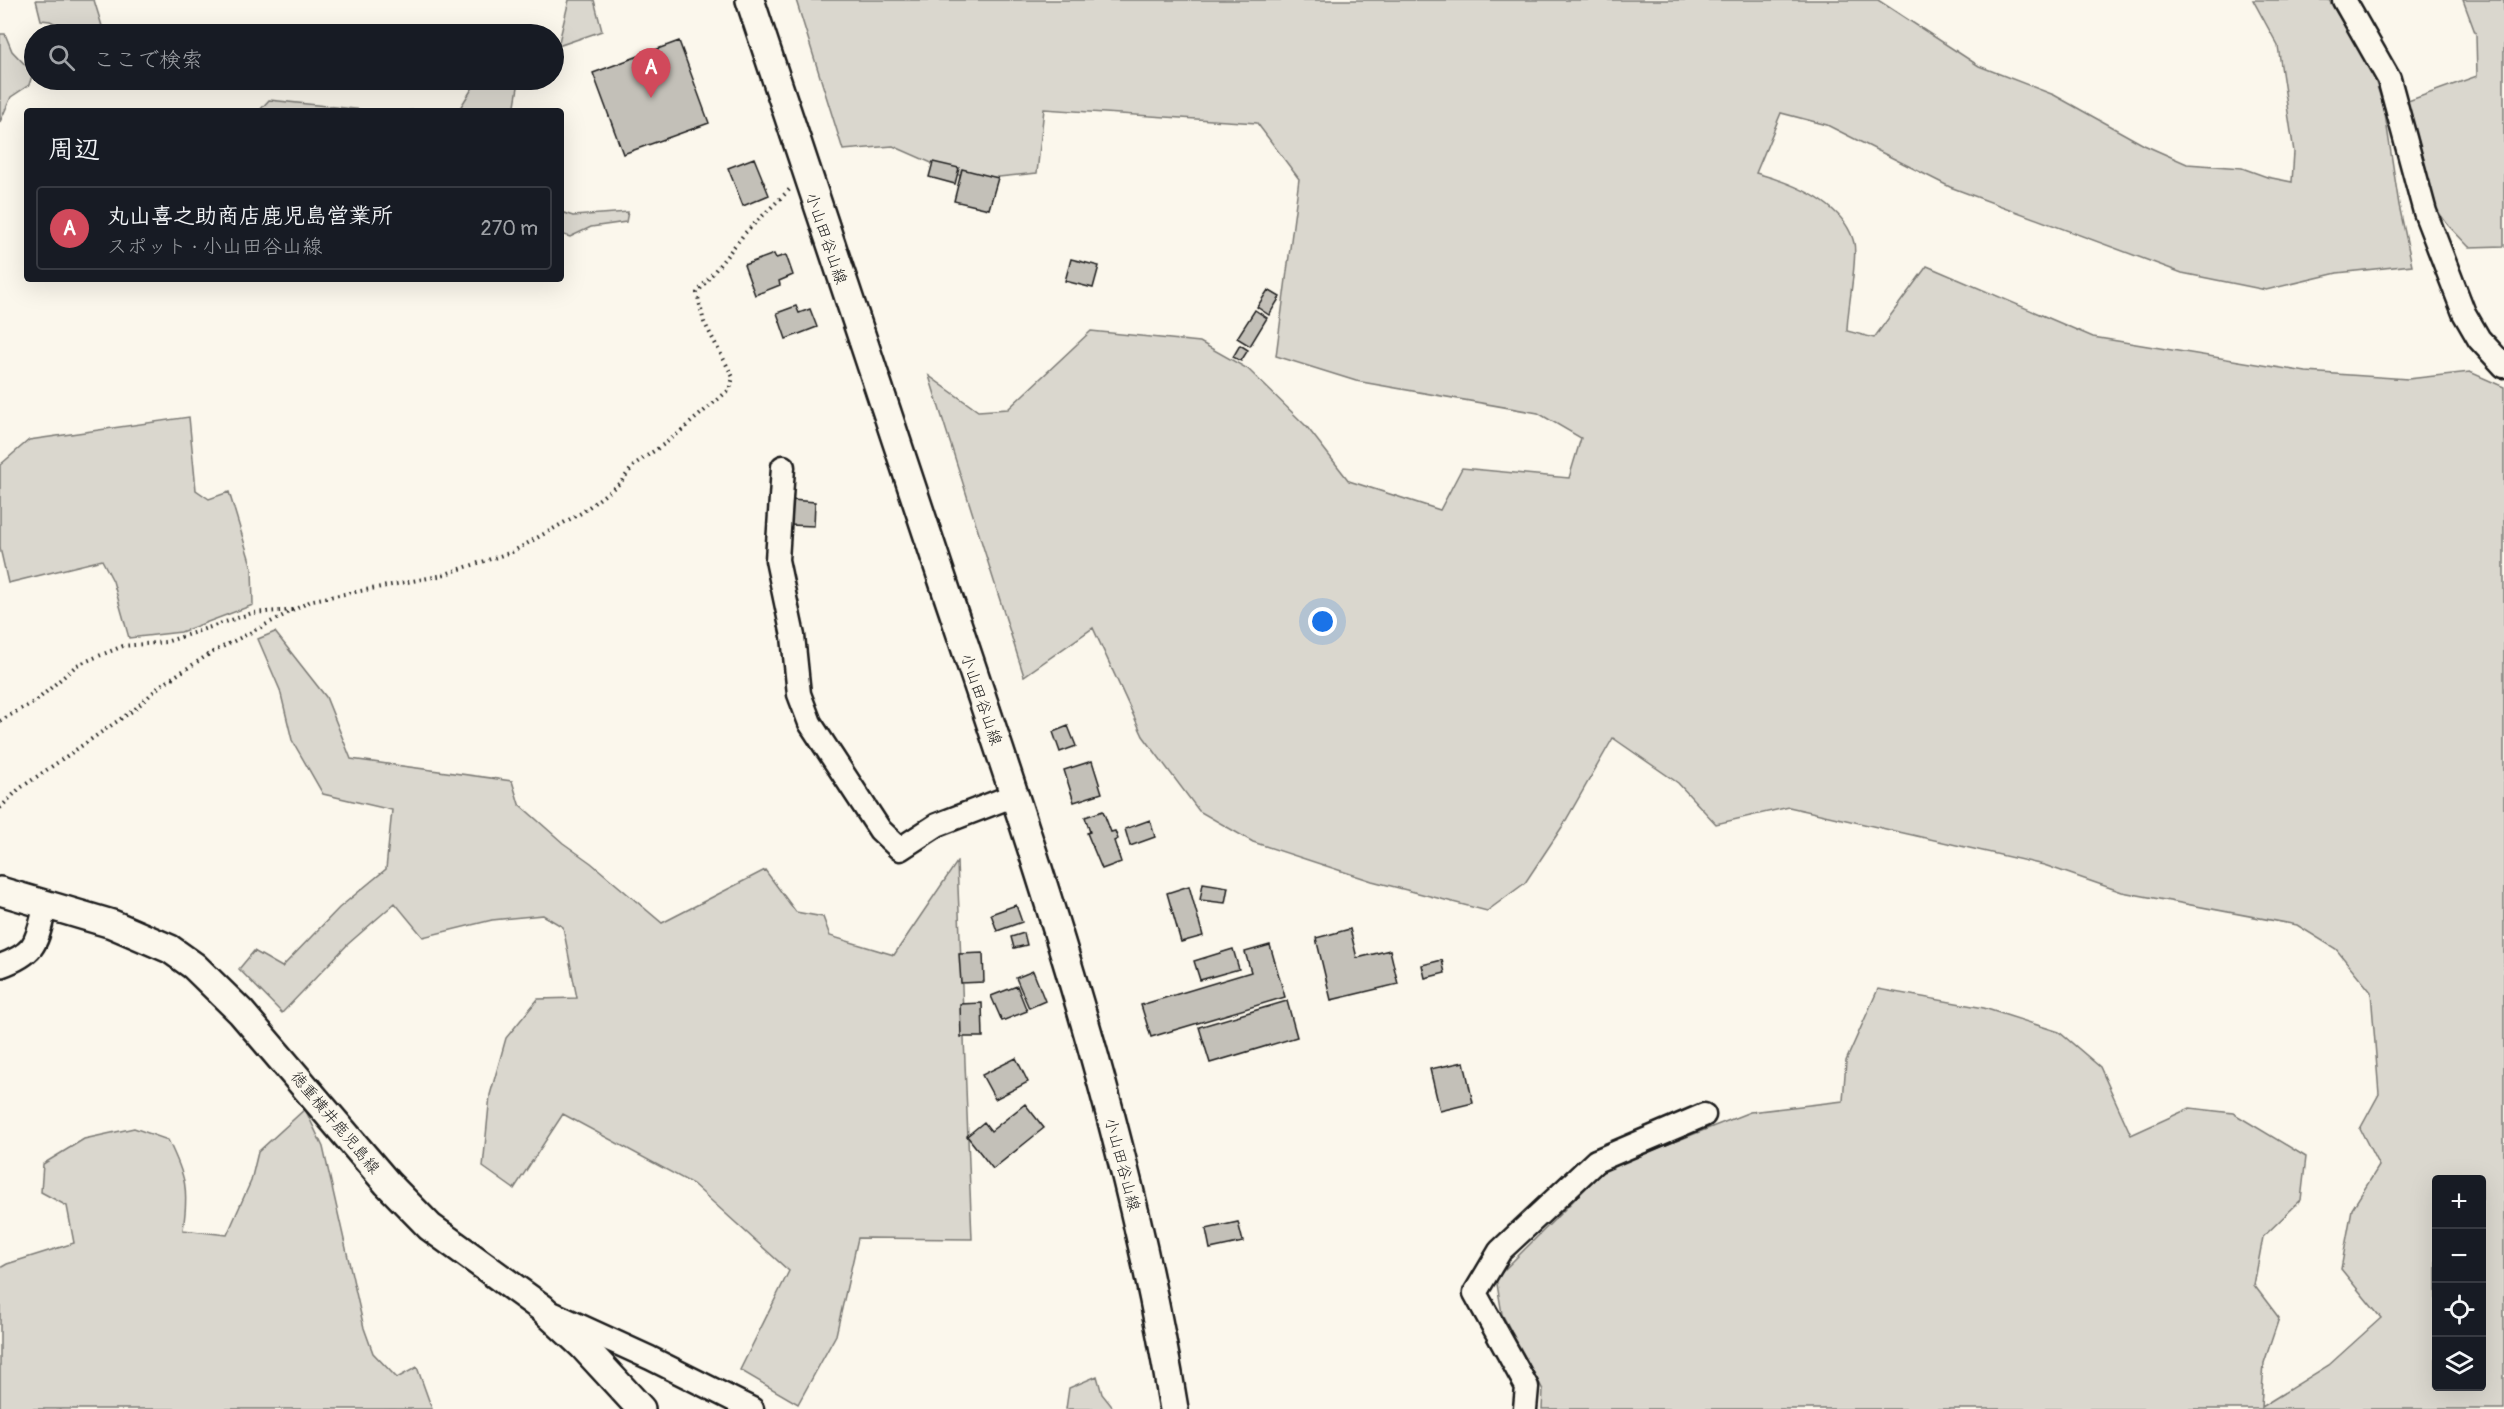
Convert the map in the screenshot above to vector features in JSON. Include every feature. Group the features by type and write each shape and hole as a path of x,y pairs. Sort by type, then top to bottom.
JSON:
{"main road":[{"name":"小山田谷山線","path":"750,0 806,174 1015,795 1099,1071 1137,1216 1174,1409"},
{"name":"徳重横井鹿児島線","path":"0,891 148,938 194,966 242,1012 387,1183 430,1227 542,1308 582,1345 641,1409"}],"street":[{"path":"2344,0 2389,79 2425,212 2464,313 2479,339 2504,366"},
{"path":"783,467 777,560 793,636 799,694 810,723 880,830 900,849 937,825 1015,795"},
{"path":"0,966 19,959 34,947 46,904"},
{"path":"1525,1409 1527,1387 1475,1293 1500,1251 1596,1161 1704,1115"},
{"path":"542,1308 752,1409"}],"path":[{"path":"0,808 19,789 135,709 161,685 211,653 314,600 439,576 512,552 581,513 620,483 635,464 670,440 730,389 733,377 704,322 697,293 745,233 806,174"},
{"path":"0,721 38,700 77,665 123,646 166,642 252,613 296,609"}],"shaded area":[{"path":"36,0 94,0 101,24 56,24 41,20"},
{"path":"569,0 594,0 602,31 564,44 563,24"},
{"path":"796,0 1878,0 1979,66 2054,95 2144,145 2187,164 2242,168 2267,177 2292,182 2294,152 2278,46 2253,0 2329,0 2373,73 2384,108 2399,205 2412,265 2337,273 2266,290 2182,273 1950,187 1827,125 1781,113 1756,173 1815,197 1840,217 1848,229 1855,250 1847,331 1874,338 1927,266 2093,337 2306,372 2408,379 2470,372 2504,387 2504,1409 1542,1409 1543,1390 1502,1314 1496,1278 1605,1169 1750,1112 1843,1101 1846,1061 1878,989 1984,1008 2059,1032 2100,1067 2131,1135 2190,1108 2233,1113 2306,1157 2301,1200 2263,1237 2254,1285 2279,1318 2264,1363 2261,1407 2329,1365 2381,1318 2341,1269 2352,1209 2379,1166 2360,1129 2379,1094 2371,992 2336,949 2297,925 2122,892 2044,865 1789,807 1716,824 1678,783 1613,738 1562,827 1525,883 1487,911 1372,881 1253,842 1199,811 1143,736 1093,628 1024,676 929,376 978,411 1008,409 1091,331 1200,342 1248,369 1307,427 1349,481 1440,510 1462,468 1569,478 1581,438 1538,413 1356,381 1276,356 1299,179 1257,123 1044,109 1037,173 970,180 893,146 843,150"},
{"path":"2463,0 2504,0 2504,246 2469,247 2448,225 2417,183 2408,101 2477,76 2476,35"},
{"path":"0,34 5,34 12,51 24,64 24,88 11,97 0,122"},
{"path":"471,90 518,90 514,108 460,108"},
{"path":"269,100 345,108 262,108"},
{"path":"628,212 626,222 591,227 570,237 564,235 564,213 573,216"},
{"path":"189,417 196,490 209,499 229,492 252,568 253,605 181,632 129,638 113,581 102,560 8,583 0,548 0,465 29,440"},
{"path":"275,632 326,697 351,759 512,781 519,804 563,843 591,863 662,923 765,870 796,912 823,917 830,936 894,955 957,862 972,1239 858,1238 836,1335 798,1404 740,1370 789,1271 693,1184 563,1114 514,1189 483,1167 490,1095 506,1038 538,999 577,998 563,927 543,915 492,920 423,937 395,903 348,944 282,1013 239,969 254,951 282,967 339,908 386,869 392,810 323,794 292,740 280,690 258,639"},
{"path":"305,1109 323,1147 364,1328 373,1353 397,1378 417,1367 432,1409 0,1409 0,1268 74,1243 67,1206 41,1192 43,1164 84,1139 134,1128 168,1140 179,1164 186,1193 183,1230 227,1235 251,1181 258,1152"},
{"path":"1097,1376 1102,1394 1114,1409 1066,1409 1069,1388"}],"building":[{"path":"679,41 709,123 623,154 593,73"},
{"path":"754,158 769,195 743,206 728,168"},
{"path":"933,162 959,168 955,184 929,177"},
{"path":"962,169 998,178 989,209 954,201"},
{"path":"774,254 776,258 786,255 793,275 779,281 780,285 755,295 744,265"},
{"path":"1071,259 1099,266 1093,288 1065,281"},
{"path":"1268,290 1280,297 1269,315 1257,307"},
{"path":"796,306 799,313 810,309 817,327 786,339 777,313"},
{"path":"1255,310 1267,318 1250,346 1237,338"},
{"path":"1240,345 1248,350 1241,361 1233,357"},
{"path":"792,500 815,502 814,526 790,525"},
{"path":"1068,726 1076,746 1060,752 1053,732"},
{"path":"1092,761 1102,793 1074,802 1064,770"},
{"path":"1103,811 1111,832 1115,831 1118,839 1114,841 1121,862 1102,869 1087,833 1090,832 1085,817"},
{"path":"1150,820 1155,837 1130,846 1125,829"},
{"path":"1203,883 1228,887 1225,903 1200,900"},
{"path":"1189,886 1203,936 1181,942 1167,893"},
{"path":"1016,905 1022,922 997,931 991,914"},
{"path":"1350,929 1357,958 1390,950 1398,984 1331,1000 1316,938"},
{"path":"1024,933 1027,945 1014,948 1011,937"},
{"path":"1270,945 1285,997 1151,1037 1141,1005 1251,972 1245,952"},
{"path":"1233,949 1239,969 1200,980 1194,961"},
{"path":"983,953 984,982 961,983 959,954"},
{"path":"1442,960 1445,973 1425,978 1422,965"},
{"path":"1033,971 1045,1001 1029,1008 1016,978"},
{"path":"1017,986 1027,1011 1002,1021 991,996"},
{"path":"1287,1001 1297,1037 1210,1063 1199,1027"},
{"path":"982,1003 983,1037 961,1037 960,1004"},
{"path":"1016,1058 1028,1082 995,1099 982,1075"},
{"path":"1464,1062 1473,1103 1440,1111 1430,1069"},
{"path":"1025,1104 1044,1128 993,1169 967,1136 984,1122 991,1131"},
{"path":"1238,1222 1243,1242 1210,1249 1206,1229"}],"place":[{"name":"丸山喜之助商店鹿児島営業所","path":"651,98"}]}
